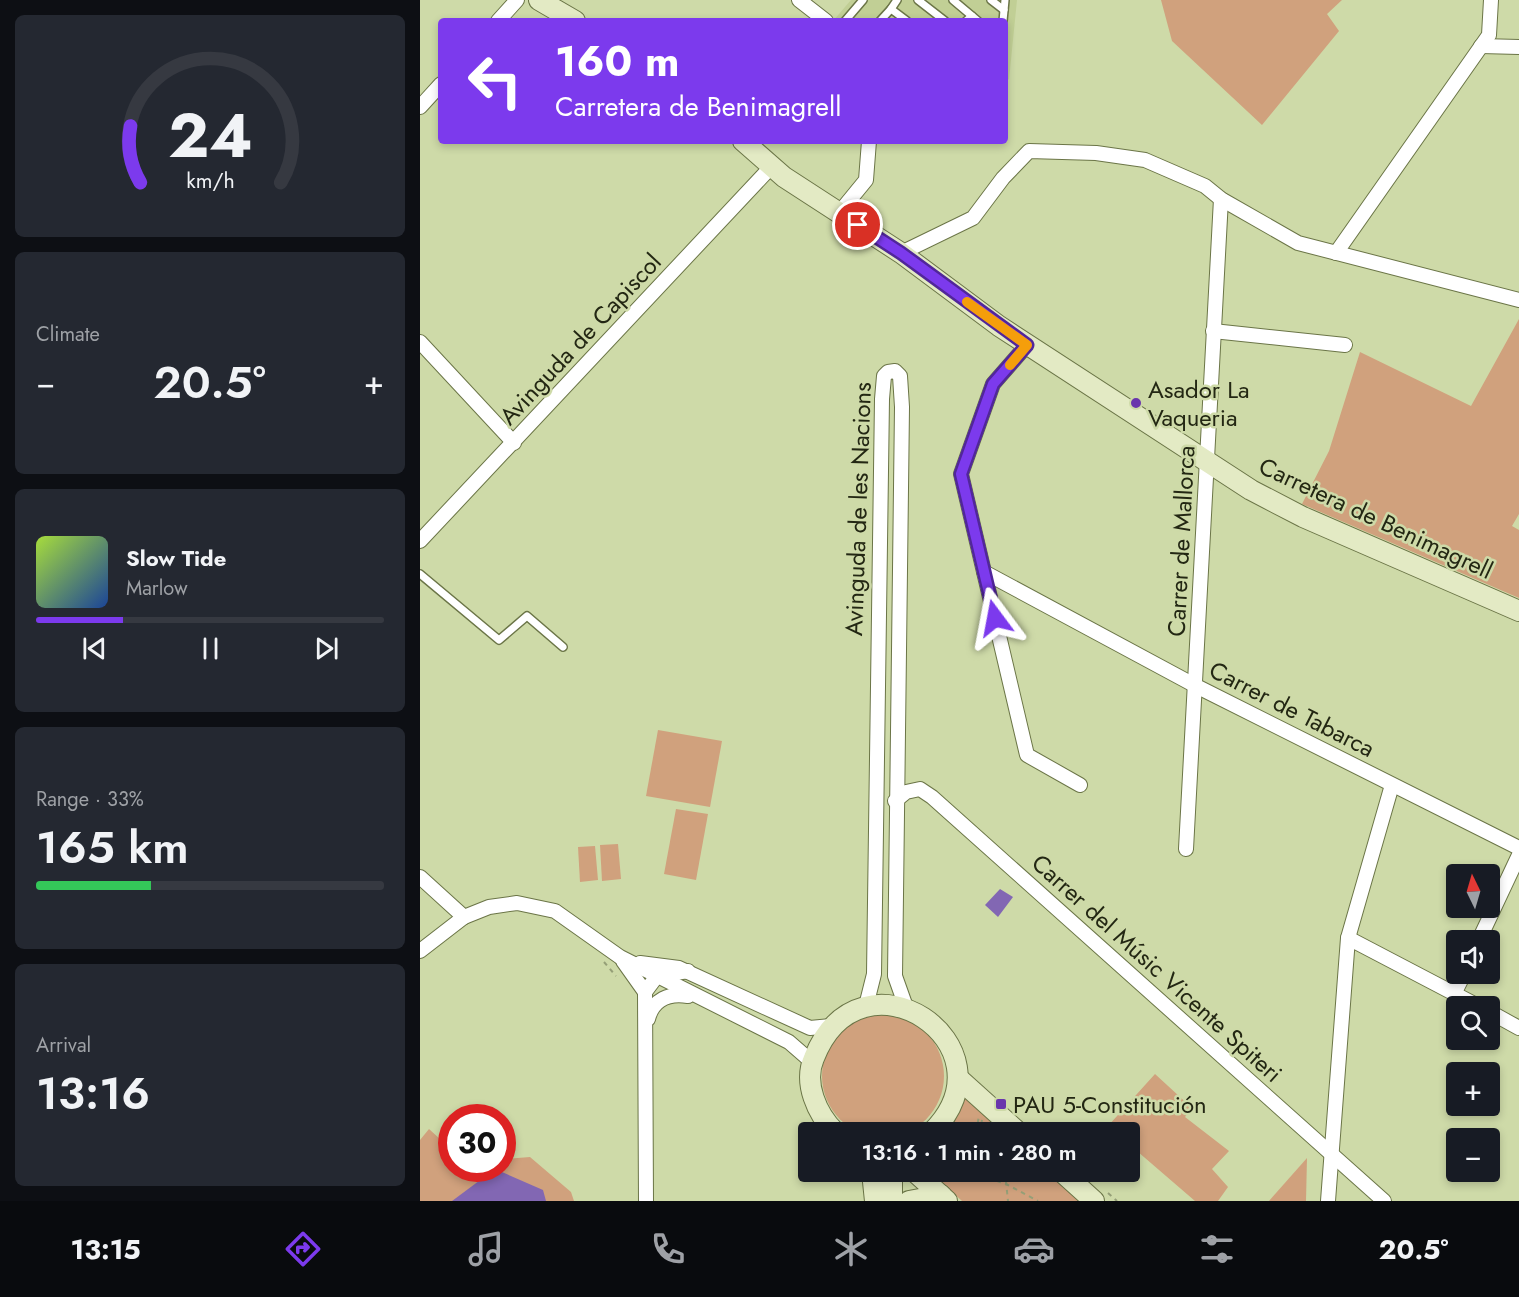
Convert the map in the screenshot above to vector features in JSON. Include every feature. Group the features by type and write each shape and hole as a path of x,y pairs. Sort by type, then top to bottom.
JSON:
{"street":[{"path":"501,18 516,0"},
{"path":"538,0 569,18"},
{"path":"798,0 822,18"},
{"path":"1336,253 1489,35 1491,0"},
{"path":"1481,46 1519,47"},
{"path":"420,107 438,87"},
{"name":"Carretera de Benimagrell","path":"746,144 772,166 908,258 1027,345 1251,490 1303,518 1519,611"},
{"path":"839,213 866,180 868,144"},
{"path":"908,258 973,218 1003,178 1029,151 1096,153 1145,160 1205,186 1221,199 1299,243 1519,300"},
{"name":"Avinguda de Capiscol","path":"420,541 772,166"},
{"name":"Carrer de Mallorca","path":"1186,849 1221,199"},
{"path":"1213,331 1345,345"},
{"path":"420,342 514,442"},
{"path":"1027,345 993,384 961,474 1027,755 1080,785"},
{"name":"Avinguda de les Nacions","path":"866,1006 874,974 882,399 884,376 888,372 895,371 900,376 902,407 894,976 906,1007"},
{"name":"Carrer de Tabarca","path":"984,572 1196,686 1519,848"},
{"path":"1328,1201 1348,938 1392,785"},
{"name":"Carrer del Músic Vicente Spiteri","path":"895,801 906,792 920,789 932,796 1384,1201"},
{"path":"1484,930 1519,855"},
{"path":"420,877 464,917"},
{"path":"420,951 464,917 489,907 517,903 555,911 620,957 789,1042 812,1062"},
{"path":"1348,938 1458,996"},
{"path":"620,957 641,963 683,969 810,1028 831,1026"},
{"path":"620,957 645,992 646,1201"},
{"path":"645,992 657,976 683,969"},
{"path":"1454,994 1459,984"},
{"path":"646,1027 651,1009 660,999 675,993 697,997"},
{"path":"828,1122 817,1108 810,1086 812,1062 821,1039 831,1026 851,1012 866,1006 883,1004 906,1007 934,1024 950,1044 958,1078 955,1098 942,1122"},
{"path":"1500,1018 1519,1028"},
{"path":"958,1078 1016,1122"},
{"path":"873,1182 875,1201"},
{"path":"892,1182 892,1201"},
{"path":"926,1182 944,1198"},
{"path":"1073,1182 1094,1201"},
{"path":"909,1201 944,1198"}],"lane":[{"path":"848,18 863,0"},
{"path":"883,18 897,0"},
{"path":"918,0 941,18"},
{"path":"953,0 975,18"},
{"path":"991,0 1004,10"},
{"path":"1003,18 1005,0"},
{"path":"891,9 900,18"},
{"path":"420,573 499,640 527,616 563,647"}],"path":[{"path":"601,959 620,980"},
{"path":"978,1122 979,1114"},
{"path":"1000,1182 1038,1201"},
{"path":"1006,1184 1008,1201"}],"shaded area":[{"path":"851,0 1017,0 1009,80 1008,18 836,18"},
{"path":"1161,0 1342,0 1327,14 1339,31 1262,125 1172,41"},
{"path":"1519,319 1519,514 1512,526 1519,530 1519,598 1302,504 1329,451 1360,352 1471,406"},
{"path":"658,730 722,741 710,807 646,796"},
{"path":"676,809 708,814 696,880 664,874"},
{"path":"618,844 621,879 602,881 600,845"},
{"path":"595,846 598,880 580,882 578,847"},
{"path":"1000,889 1013,897 998,917 985,905"},
{"path":"871,1016 895,1016 917,1025 934,1042 943,1064 943,1088 940,1099 934,1110 923,1122 843,1122 832,1110 823,1088 823,1064 832,1042 849,1025"},
{"path":"1155,1074 1192,1108 1185,1117 1229,1151 1212,1169 1228,1187 1218,1201 1195,1201 1140,1154 1140,1122 1112,1122"},
{"path":"963,1093 996,1122 947,1122"},
{"path":"429,1129 438,1137 438,1182 516,1182 516,1158 530,1157 571,1192 574,1201 420,1201 420,1140"},
{"path":"1307,1158 1306,1201 1269,1201"},
{"path":"516,1178 543,1190 546,1201 452,1201 478,1182 516,1182"},
{"path":"941,1182 1061,1182 1082,1201 962,1201"}],"slow traffic":[{"path":"967,302 1027,345 1010,365"}],"place":[{"name":"Asador La Vaqueria","path":"1136,403"},
{"name":"PAU 5-Constitución","path":"1001,1104"}],"route":[{"path":"858,225 901,253 1027,345 993,384 961,474 995,618"}]}
